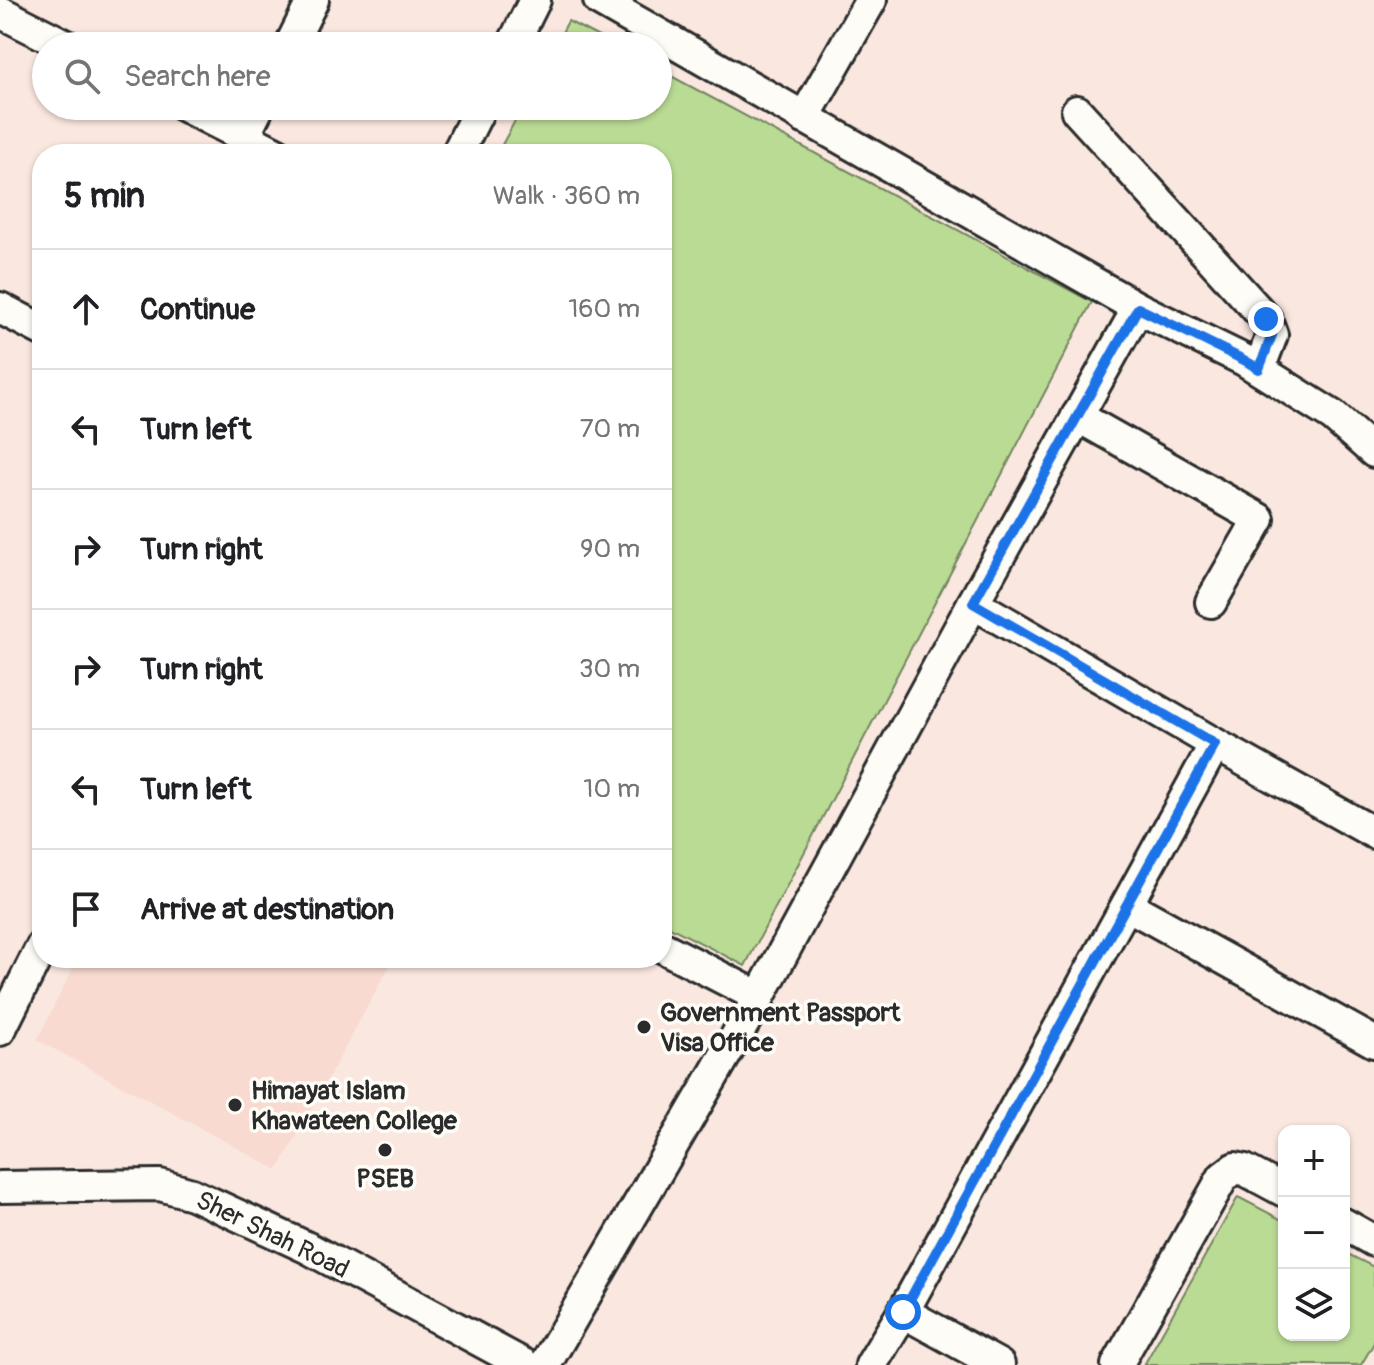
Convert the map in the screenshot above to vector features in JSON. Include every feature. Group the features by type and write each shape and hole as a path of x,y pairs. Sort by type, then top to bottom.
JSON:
{"street":[{"path":"297,32 313,0"},
{"path":"519,32 535,0"},
{"path":"599,0 655,32"},
{"path":"804,118 871,0"},
{"path":"0,12 39,32"},
{"path":"672,42 1138,308 1244,360 1333,416 1374,452"},
{"path":"1077,111 1266,319 1272,335 1259,369"},
{"path":"212,120 259,144"},
{"path":"244,136 252,120"},
{"path":"462,144 474,120"},
{"path":"0,308 32,325"},
{"path":"545,1365 759,997 1138,308"},
{"path":"1077,416 1259,519 1211,602"},
{"path":"973,603 1374,833"},
{"path":"871,1365 1215,744"},
{"path":"1127,905 1374,1042"},
{"path":"672,952 759,997"},
{"path":"0,1030 32,966"},
{"path":"1117,1365 1223,1177 1235,1168 1278,1188"},
{"name":"Sher Shah Road","path":"0,1187 160,1185 192,1194 308,1248 525,1365"},
{"path":"1350,1227 1374,1241"},
{"path":"903,1312 999,1365"}],"shaded area":[{"name":"Himayat Islam Khawateen College","path":"73,968 389,968 278,1170 37,1040"}],"green space":[{"path":"568,21 589,32 562,32"},
{"path":"672,77 1092,302 745,966 672,928 672,144 502,144 515,120 672,120"},
{"path":"1238,1197 1278,1218 1278,1341 1350,1341 1350,1255 1374,1267 1374,1343 1361,1365 1144,1365"}],"place":[{"name":"Government Passport Visa Office","path":"644,1027"},
{"name":"Himayat Islam Khawateen College","path":"235,1105"},
{"name":"PSEB","path":"385,1150"}],"route":[{"path":"903,1312 1215,744 973,603 1138,308 1259,369 1272,335 1266,319"}]}
